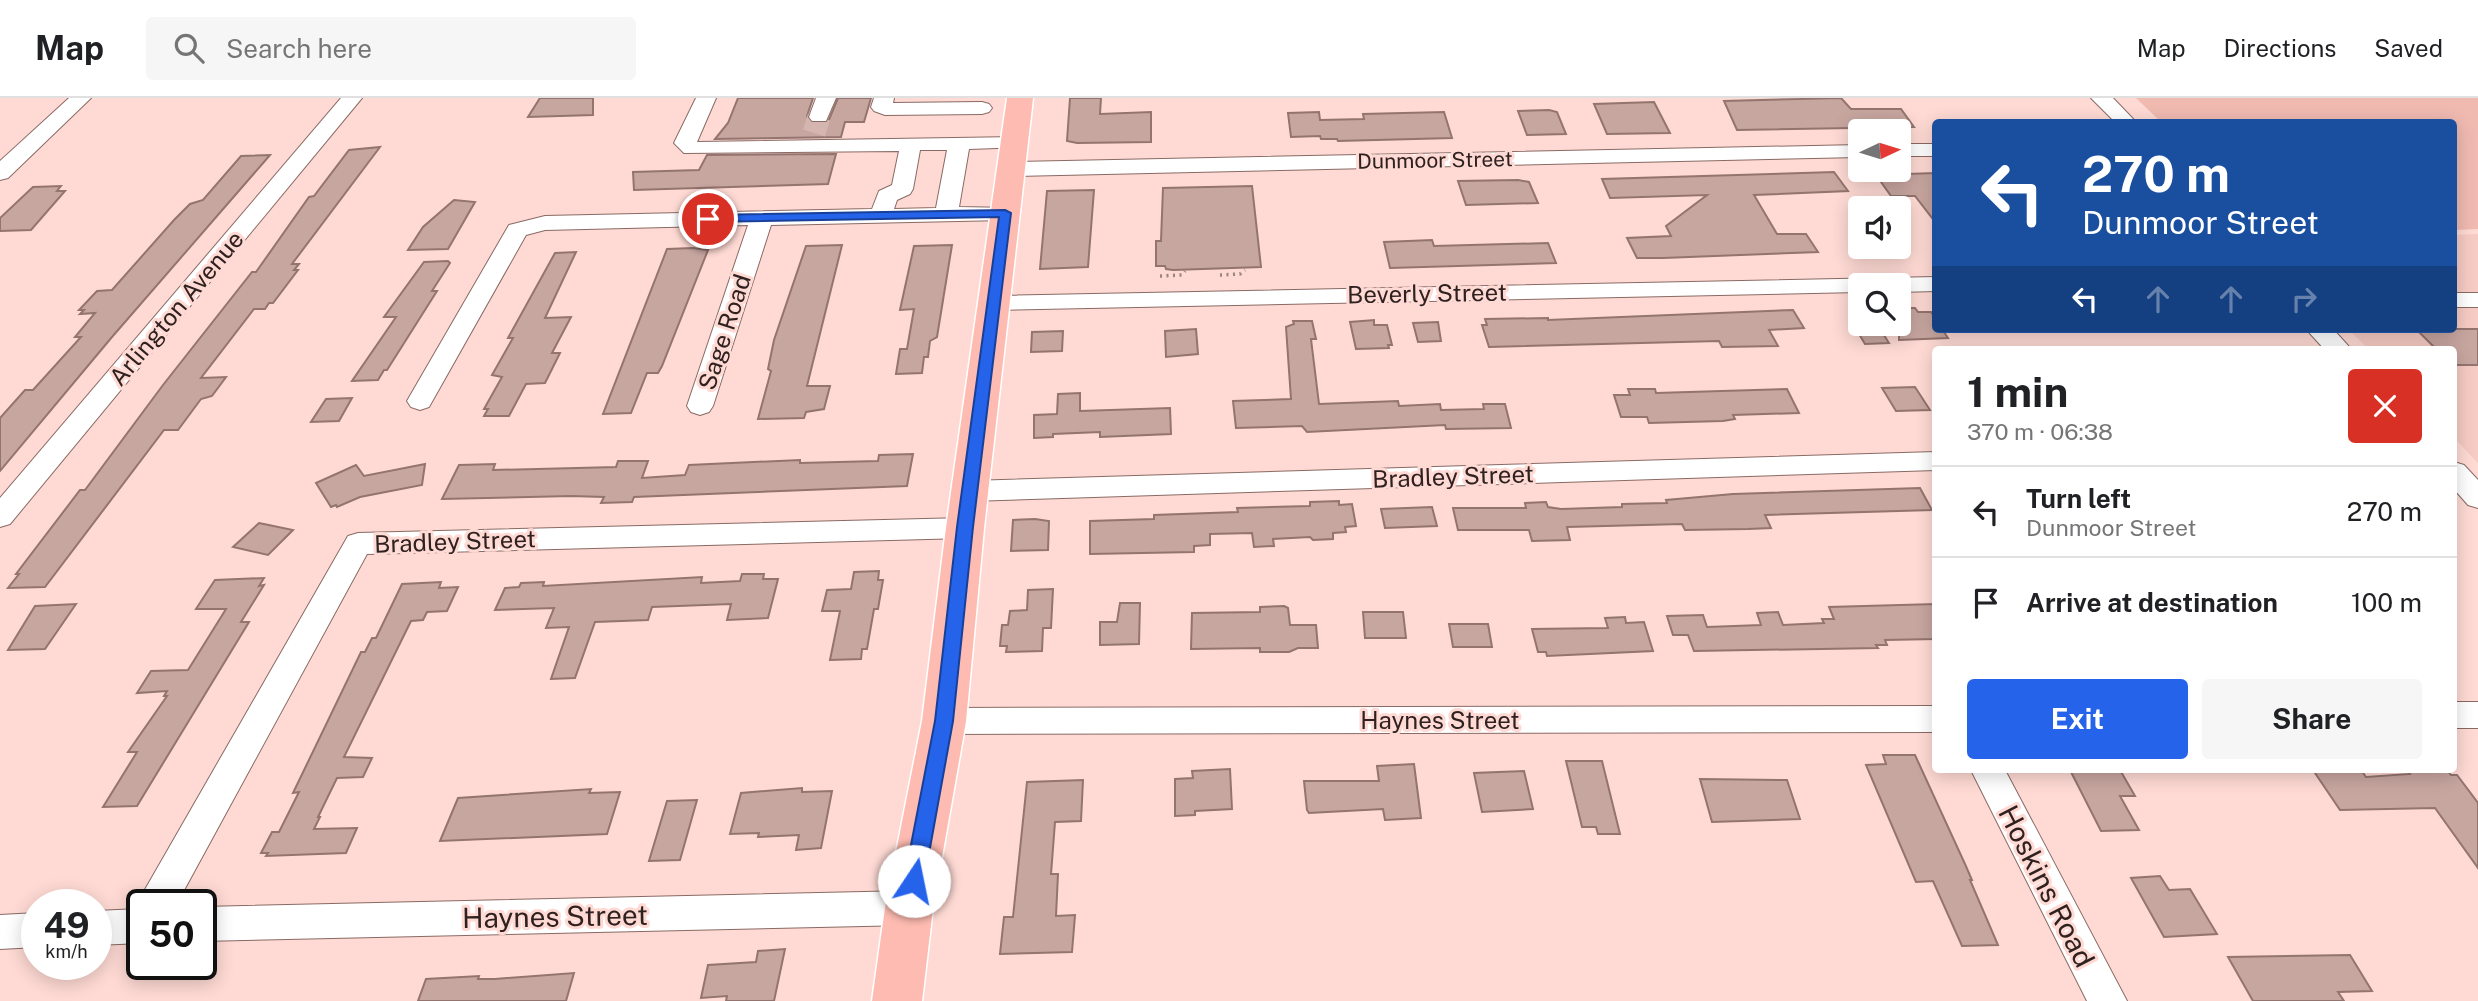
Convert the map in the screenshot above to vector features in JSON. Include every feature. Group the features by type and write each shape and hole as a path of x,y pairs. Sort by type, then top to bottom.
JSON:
{"main road":[{"path":"897,1001 909,908 944,721 1005,213 990,149 1020,98"}],"street":[{"path":"0,173 81,98"},
{"name":"Arlington Avenue","path":"0,517 352,98"},
{"name":"Dunmoor Street","path":"706,98 685,143 692,148 817,124 911,144 990,149 1848,151"},
{"path":"2101,98 2123,119"},
{"path":"885,104 983,103 990,149 946,214"},
{"path":"881,215 887,196 902,189 911,144"},
{"path":"1911,150 1932,150"},
{"path":"420,401 517,230 545,222 1005,213"},
{"name":"Sage Road","path":"700,406 762,217"},
{"name":"Beverly Street","path":"993,303 1848,285"},
{"path":"1911,285 1932,285"},
{"path":"2457,300 2478,300"},
{"path":"2323,333 2335,346"},
{"name":"Bradley Street","path":"165,889 358,544 968,509 1932,461"},
{"path":"2457,475 2478,498"},
{"path":"2457,715 2478,715"},
{"name":"Haynes Street","path":"944,721 1932,719"},
{"name":"Hoskins Road","path":"1990,773 2107,1001"},
{"name":"Haynes Street","path":"217,924 909,908"},
{"path":"0,932 21,931"}],"path":[{"path":"1220,275 1240,274 1245,270"},
{"path":"1160,276 1182,275 1185,271"}],"shaded area":[{"path":"2136,98 2478,98 2478,229 2457,230 2457,119 2158,119"},
{"path":"2478,234 2478,463 2457,441 2457,346 2365,346 2352,333 2457,333 2457,235"}],"building":[{"path":"540,98 593,98 593,115 528,117"},
{"path":"738,98 813,98 807,116 812,124 828,122 838,98 871,98 864,122 845,122 841,137 715,139 728,123"},
{"path":"1070,98 1101,98 1100,114 1151,112 1151,142 1067,141"},
{"path":"1841,98 1851,109 1901,109 1908,119 1848,119 1848,128 1737,130 1724,101"},
{"path":"1654,102 1670,133 1607,134 1594,104"},
{"path":"1518,111 1557,112 1566,134 1527,135"},
{"path":"1319,112 1320,120 1364,119 1363,114 1444,112 1452,138 1338,141 1321,139 1320,136 1291,137 1288,113"},
{"path":"380,147 292,264 299,264 294,270 298,270 273,303 269,303 265,309 254,309 201,378 226,377 212,396 201,399 178,430 164,430 45,587 8,588 80,490 85,490 163,385 252,272 256,272 309,197 314,196 349,150"},
{"path":"836,154 828,184 634,190 633,172 699,170 707,155"},
{"path":"270,155 0,471 0,418 25,390 33,390 81,337 75,337 95,313 80,314 84,310 79,310 97,291 112,290 174,220 190,204 203,200 241,156"},
{"path":"1834,172 1848,191 1754,195 1777,234 1806,234 1818,252 1663,258 1637,258 1627,238 1671,236 1666,226 1707,195 1610,198 1602,179"},
{"path":"1932,173 1932,218 1915,196 1891,196 1881,182 1911,182 1911,174"},
{"path":"1458,181 1529,182 1538,203 1466,205"},
{"path":"61,186 57,191 65,191 31,230 0,231 0,218 33,187"},
{"path":"1252,186 1261,267 1173,270 1156,266 1156,241 1161,241 1163,188"},
{"path":"1094,190 1088,267 1040,269 1047,191"},
{"path":"454,200 475,202 448,249 408,250 423,227"},
{"path":"1432,240 1434,246 1548,243 1556,263 1390,268 1384,242"},
{"path":"842,245 807,386 830,386 824,409 806,412 804,418 758,419 771,371 768,369 774,340 806,246"},
{"path":"952,245 937,337 930,341 922,373 896,374 900,349 907,349 914,309 900,310 914,246"},
{"path":"667,249 708,250 662,366 658,373 647,373 631,413 603,414"},
{"path":"576,252 545,318 571,317 552,353 560,353 545,383 526,384 509,416 484,416 488,409 484,409 502,377 492,375 513,338 508,338 555,253"},
{"path":"424,262 450,263 432,291 437,291 387,370 384,370 378,380 352,381 396,317 384,317"},
{"path":"1911,308 1915,308 1918,312 1931,312 1932,333 1945,333 1948,338 1899,340 1899,336 1911,336"},
{"path":"1793,310 1804,328 1769,330 1778,346 1722,347 1719,341 1489,347 1482,325 1487,325 1485,319 1548,320"},
{"path":"1374,320 1374,325 1387,325 1392,345 1388,345 1389,348 1356,349 1350,322"},
{"path":"1293,321 1312,321 1316,339 1311,339 1319,404 1398,401 1399,406 1440,404 1441,410 1484,409 1483,404 1505,404 1511,428 1446,429 1445,425 1307,432 1302,426 1236,428 1233,401 1291,399 1286,327 1294,324"},
{"path":"1438,322 1441,341 1418,342 1413,323"},
{"path":"1196,329 1198,354 1166,357 1165,331"},
{"path":"2457,329 2478,329 2478,365 2457,365 2457,346 2433,346 2420,333 2457,333"},
{"path":"1063,331 1062,351 1031,352 1032,332"},
{"path":"1860,336 1885,336 1889,343 1865,344"},
{"path":"1915,387 1930,410 1896,411 1882,388"},
{"path":"1628,389 1655,389 1656,393 1787,389 1799,413 1733,415 1735,419 1723,421 1649,423 1647,417 1621,417 1614,395 1630,395"},
{"path":"1080,393 1080,411 1170,408 1171,434 1100,437 1100,432 1053,434 1053,437 1034,438 1034,415 1057,414 1058,394"},
{"path":"352,398 339,421 311,422 326,399"},
{"path":"913,454 907,486 634,497 632,502 601,503 604,497 442,499 459,465 495,464 493,470 616,467 618,461 648,461 642,478 685,475 689,465 800,460 800,463 878,461 879,455"},
{"path":"425,464 422,485 360,497 337,507 331,507 316,483 356,465 364,476"},
{"path":"1920,488 1932,510 1765,515 1771,528 1685,530 1682,524 1567,527 1570,540 1532,541 1529,530 1458,530 1453,508 1526,508 1525,503 1546,502 1548,507 1561,509 1622,507 1622,504 1667,503 1666,500 1733,494"},
{"path":"1339,501 1339,505 1352,504 1356,526 1345,527 1346,532 1333,533 1333,539 1273,539 1274,546 1254,547 1252,533 1210,534 1210,545 1194,546 1194,552 1090,554 1090,521 1154,519 1154,515 1238,512 1237,508 1310,506 1310,502"},
{"path":"1432,507 1437,526 1385,528 1381,509"},
{"path":"1013,520 1049,521 1048,550 1011,551"},
{"path":"259,523 293,530 268,555 233,547"},
{"path":"879,571 878,580 883,580 878,609 874,609 867,649 862,649 861,659 830,660 840,611 822,611 827,590 851,589 854,572"},
{"path":"742,574 764,574 763,579 778,579 768,618 727,620 731,604 652,607 648,620 595,622 575,678 551,679 569,627 546,628 554,608 495,610 505,588 519,587 521,583 544,582 543,586 702,577 701,583 740,581"},
{"path":"264,578 259,586 264,585 241,622 249,622 137,806 103,807 137,752 128,752 167,696 164,696 167,691 137,693 151,671 188,670 226,609 196,609 215,580"},
{"path":"441,582 439,588 458,587 447,611 427,612 423,620 411,621 344,757 372,758 363,777 337,778 318,817 314,829 357,828 346,853 266,856 268,853 261,853 272,832 279,832 299,792 293,793 361,652 365,652 372,638 376,638 402,584"},
{"path":"1053,589 1051,628 1043,628 1042,651 1006,652 1007,646 1000,646 1002,625 1008,625 1010,611 1027,610 1028,590"},
{"path":"1120,603 1140,603 1139,644 1100,645 1100,622 1117,622"},
{"path":"76,604 45,649 8,650 35,606"},
{"path":"1932,604 1932,639 1885,640 1887,645 1876,645 1878,648 1694,651 1688,635 1673,635 1667,616 1703,615 1707,627 1761,625 1757,613 1778,612 1783,625 1824,623 1822,619 1834,619 1829,607"},
{"path":"1260,607 1288,608 1290,625 1316,625 1318,648 1298,648 1289,652 1260,652 1260,648 1191,649 1192,613 1260,612"},
{"path":"1363,612 1403,612 1406,638 1365,638"},
{"path":"1625,617 1626,623 1644,622 1653,651 1547,656 1546,652 1538,652 1532,629 1608,628 1605,618"},
{"path":"1449,624 1488,624 1492,647 1453,647"},
{"path":"1883,755 1915,755 1972,880 1998,945 1962,946 1933,881 1916,882 1866,765 1886,764"},
{"path":"1566,761 1602,761 1620,834 1598,834 1596,827 1582,827"},
{"path":"1414,764 1421,818 1385,820 1383,809 1309,813 1307,810 1304,781 1379,781 1377,766"},
{"path":"1230,769 1232,809 1195,811 1195,815 1175,816 1175,779 1193,778 1192,771"},
{"path":"1524,771 1533,809 1482,812 1474,773"},
{"path":"2072,773 2122,773 2135,796 2120,796 2139,830 2101,831"},
{"path":"2315,773 2363,773 2366,777 2409,773 2457,775 2478,803 2478,868 2435,808 2340,810"},
{"path":"1700,779 1787,780 1800,819 1712,822"},
{"path":"1083,780 1081,821 1055,822 1051,874 1058,874 1056,916 1075,915 1072,952 1000,954 1004,917 1013,917 1027,782"},
{"path":"802,788 802,792 832,791 821,848 796,850 799,835 758,837 759,833 730,834 741,793"},
{"path":"591,789 589,793 620,792 607,834 440,841 458,798"},
{"path":"697,800 680,860 649,861 667,801"},
{"path":"2160,876 2169,890 2190,889 2217,934 2164,937 2131,878"},
{"path":"785,949 774,1001 726,1001 727,996 701,998 708,965 756,962 758,951"},
{"path":"2350,955 2372,991 2338,992 2344,1001 2253,1001 2228,957"},
{"path":"574,973 566,1001 418,1001 426,979 479,976 478,979 495,979"}],"tunnel":[{"path":"814,133 819,117"}],"route":[{"path":"708,219 1005,213 965,527 944,721 914,881"}]}
